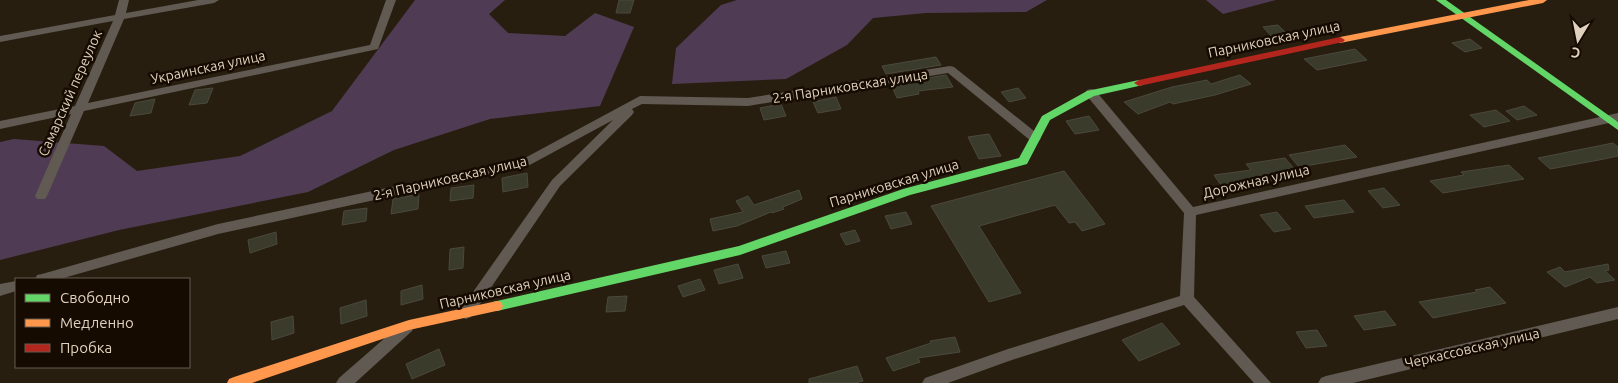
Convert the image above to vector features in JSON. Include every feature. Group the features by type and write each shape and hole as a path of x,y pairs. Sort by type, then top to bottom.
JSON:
{"street":[{"name":"Самарский переулок","path":"41,196 119,19 124,0"},
{"path":"0,39 119,19 214,0"},
{"name":"Украинская улица","path":"0,125 374,47 391,0"},
{"path":"1440,0 1615,121"},
{"name":"Парниковская улица","path":"234,383 409,325 740,250 907,192 1023,161 1046,118 1092,93 1460,15 1542,0"},
{"name":"2-я Парниковская улица","path":"46,278 218,229 526,163 640,100 748,102 950,69 1035,138"},
{"path":"1092,93 1190,212"},
{"path":"466,313 556,183 640,100"},
{"name":"Дорожная улица","path":"1186,299 1190,212 1615,121"},
{"path":"0,290 15,286"},
{"path":"930,383 1008,355 1186,299 1264,383"},
{"name":"Черкассовская улица","path":"1326,383 1618,313"},
{"path":"344,383 409,325"}],"shaded area":[{"path":"415,0 505,0 489,14 508,33 565,36 595,13 634,27 600,106 490,119 394,150 308,192 119,230 0,260 0,142 14,139 104,146 137,171 240,156 332,111"},
{"path":"737,0 1047,0 1026,12 926,13 873,18 847,45 786,79 672,84 676,48 721,5"},
{"path":"1206,0 1276,0 1223,14"}],"building":[{"path":"619,0 634,0 630,13 616,13"},
{"path":"1278,25 1289,36 1273,38 1263,27"},
{"path":"1470,39 1482,48 1465,52 1452,43"},
{"path":"1355,49 1367,60 1317,70 1304,59"},
{"path":"936,57 941,65 886,74 882,66"},
{"path":"946,75 953,87 918,91 919,94 897,98 891,84"},
{"path":"1240,75 1251,84 1215,95 1173,104 1170,102 1138,114 1124,102 1172,87 1207,80 1211,84"},
{"path":"213,88 207,103 189,105 195,90"},
{"path":"1018,88 1026,98 1009,102 1001,92"},
{"path":"836,97 841,109 818,113 813,102"},
{"path":"155,99 151,113 130,116 135,103"},
{"path":"781,104 786,116 764,120 760,108"},
{"path":"1524,106 1537,115 1517,120 1506,111"},
{"path":"1496,110 1510,121 1484,127 1470,115"},
{"path":"1089,116 1099,130 1075,134 1066,121"},
{"path":"989,134 1001,156 979,159 968,137"},
{"path":"1613,143 1618,147 1618,156 1550,169 1538,158"},
{"path":"1345,145 1357,157 1299,167 1289,155"},
{"path":"1285,158 1296,171 1269,175 1273,180 1223,188 1214,175 1251,170 1246,164"},
{"path":"1509,165 1524,179 1443,193 1430,181 1464,175 1461,172"},
{"path":"1064,171 1105,224 1082,231 1075,222 1069,223 1055,205 979,226 1021,293 989,302 931,206"},
{"path":"527,173 528,187 503,192 502,178"},
{"path":"474,185 473,198 450,201 451,188"},
{"path":"1384,188 1400,205 1383,208 1368,191"},
{"path":"799,190 802,199 783,207 784,209 771,212 737,226 713,231 710,219 743,212 736,201 748,196 754,205"},
{"path":"419,194 418,209 391,214 393,199"},
{"path":"1344,200 1354,212 1314,218 1305,206"},
{"path":"367,208 366,221 342,225 344,211"},
{"path":"906,212 912,224 891,229 885,216"},
{"path":"1277,212 1291,229 1274,232 1260,215"},
{"path":"855,230 860,241 846,245 840,234"},
{"path":"276,232 277,244 250,253 248,240"},
{"path":"464,247 463,268 449,270 450,249"},
{"path":"786,251 790,263 766,268 762,256"},
{"path":"738,264 743,278 719,284 714,270"},
{"path":"1608,264 1609,270 1605,271 1615,280 1597,283 1590,277 1565,287 1547,272 1560,267 1565,272"},
{"path":"700,279 705,290 683,297 678,286"},
{"path":"422,285 423,299 401,305 401,291"},
{"path":"1490,287 1506,303 1433,318 1419,302 1477,292 1475,290"},
{"path":"627,296 625,311 606,312 608,297"},
{"path":"366,300 367,316 341,324 340,308"},
{"path":"1385,311 1396,325 1364,330 1354,316"},
{"path":"293,316 294,333 272,340 271,322"},
{"path":"1162,323 1180,344 1139,361 1122,340"},
{"path":"1317,330 1327,346 1306,348 1296,332"},
{"path":"955,337 960,352 918,358 920,362 893,371 886,358 931,343 930,341"},
{"path":"439,349 445,365 412,379 406,364"},
{"path":"857,366 863,381 855,383 809,383 809,379"}],"traffic: fast":[{"path":"1440,0 1618,127"},
{"path":"497,306 740,250 907,192 1023,161 1046,118 1091,93 1139,83"}],"traffic: slow":[{"path":"1340,40 1543,0"},
{"path":"234,383 409,325 497,306"}],"traffic: jam":[{"path":"1139,83 1340,40"}]}
